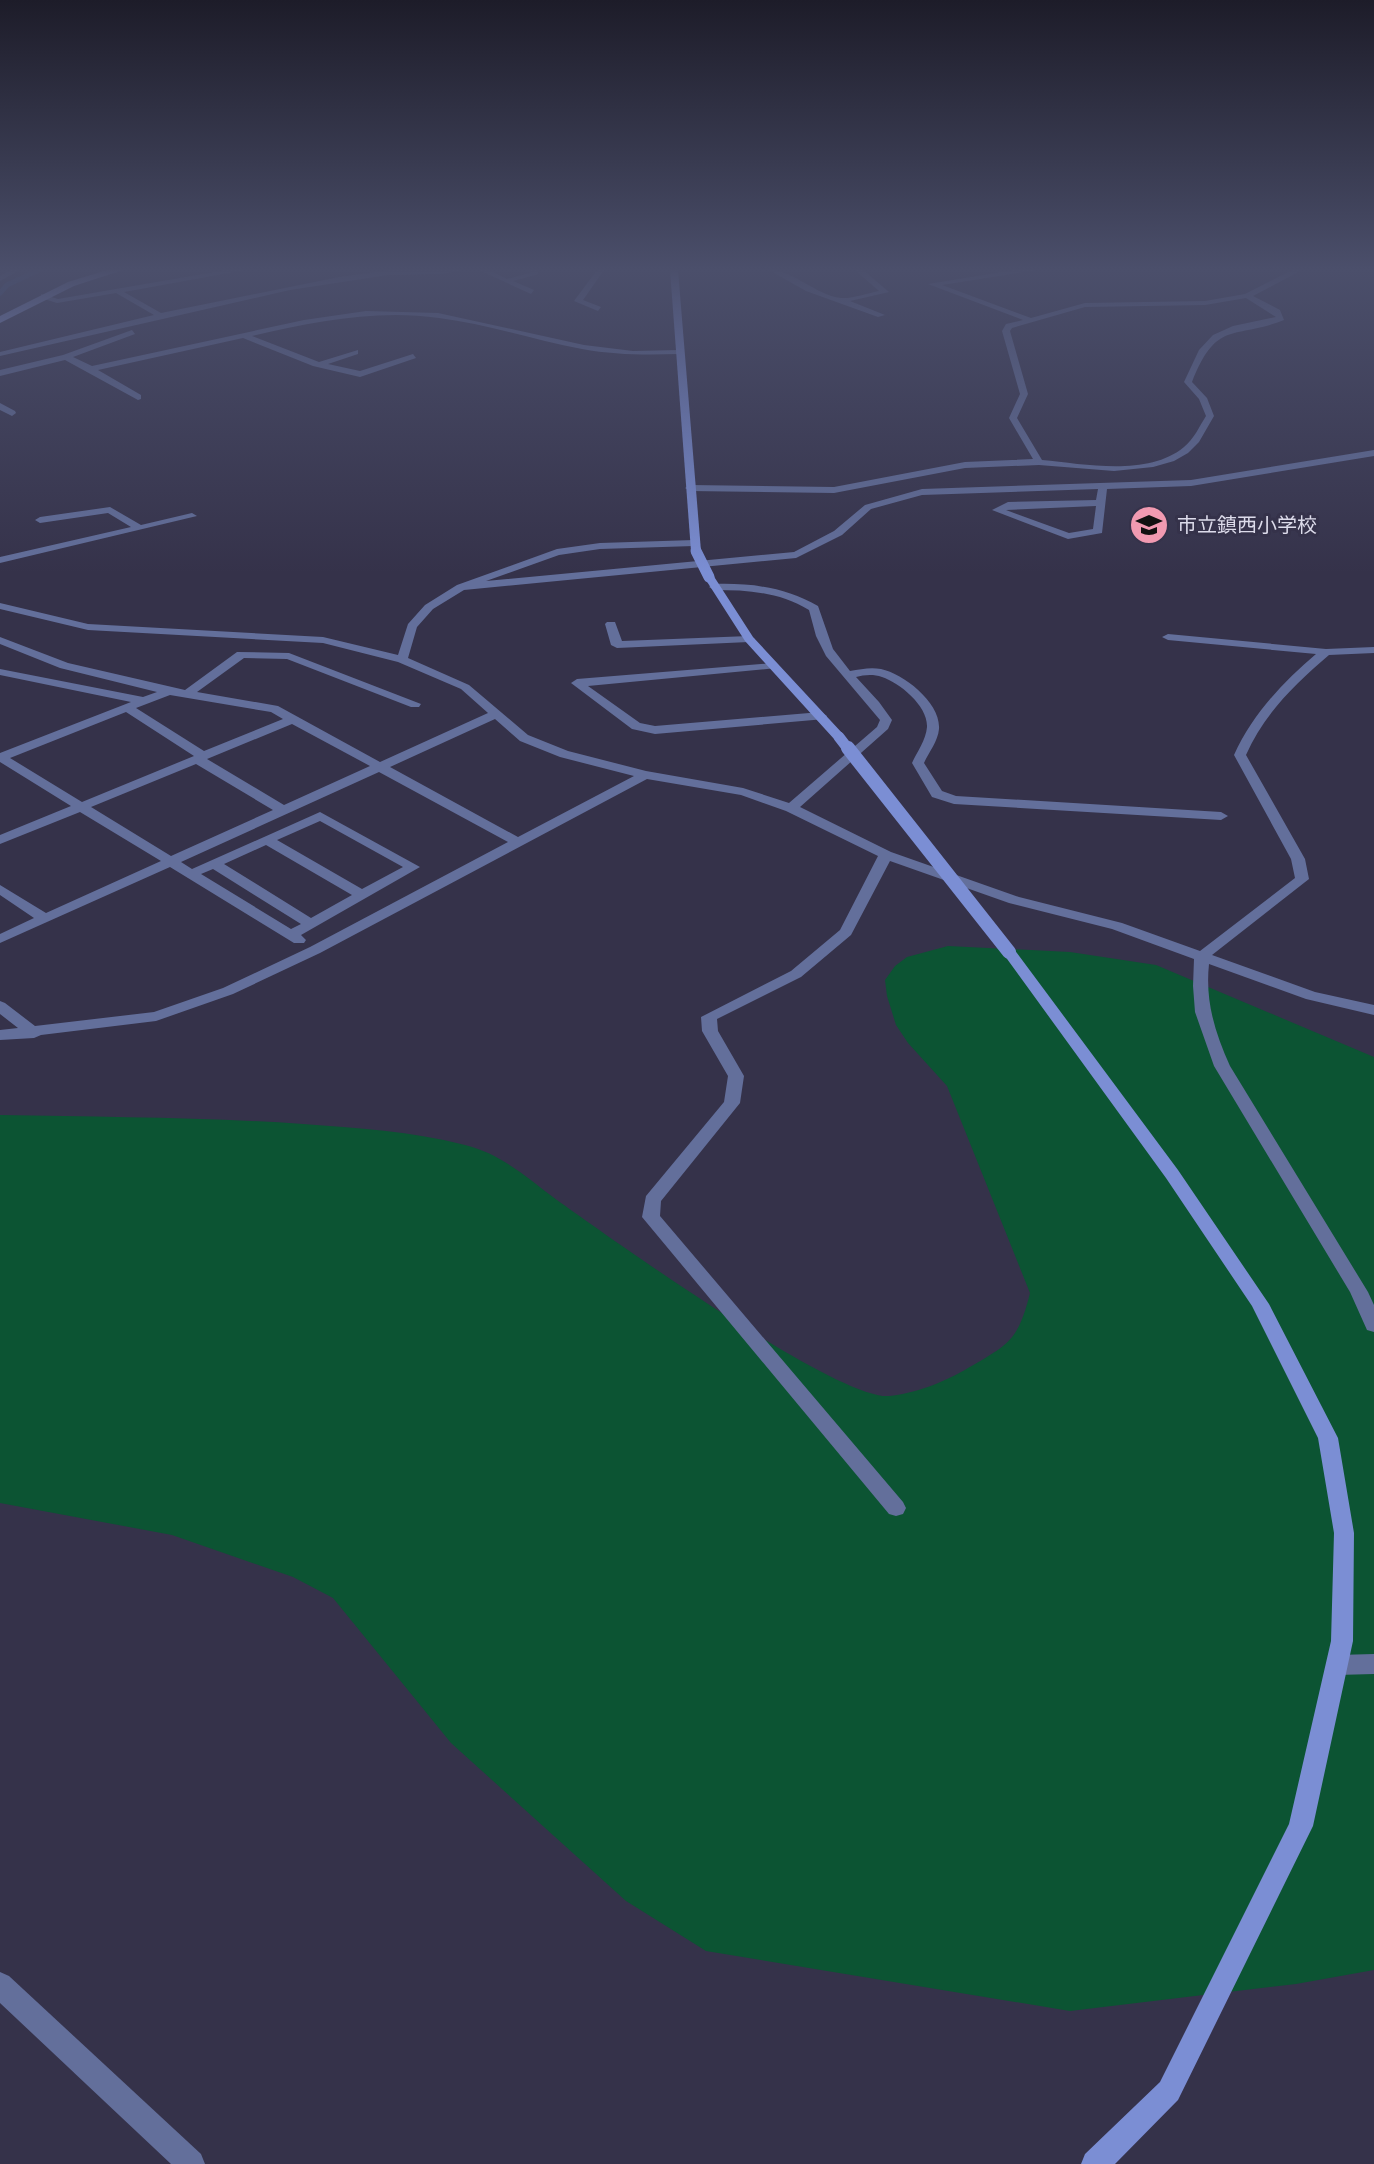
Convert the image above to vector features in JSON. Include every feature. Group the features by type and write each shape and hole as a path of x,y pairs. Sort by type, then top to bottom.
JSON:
{"street":[{"path":"94,371 138,397"},
{"path":"347,371 360,374 369,371"},
{"path":"681,371 695,547 712,582 749,639 839,737 1009,952 1172,1174 1260,1304 1328,1438 1344,1533 1342,1641 1301,1826 1169,2091 1095,2164"},
{"path":"1017,371 1024,394 1013,418 1039,462"},
{"path":"690,488 834,490 965,465 1039,462 1095,468 1142,466 1184,452 1210,416 1203,398 1188,382 1192,371"},
{"path":"0,406 12,413"},
{"path":"461,587 796,555 838,533 868,507 922,492 1191,483 1374,453"},
{"path":"1101,503 1008,505 997,510 1068,536 1098,531 1103,485"},
{"path":"40,520 110,510 139,528"},
{"path":"0,560 192,516"},
{"path":"402,660 412,626 429,607 461,587 557,552 600,546 695,547"},
{"path":"712,582 774,590 797,597 814,608 823,640 848,675 877,704 886,720 882,729 791,808"},
{"path":"0,606 88,627 323,640 402,660 465,687 524,738 564,754 645,775 743,792 791,808 886,855 1014,900 1117,926 1311,996 1374,1010"},
{"path":"611,624 617,645 749,639"},
{"path":"1168,637 1326,652 1374,650"},
{"path":"0,640 64,666 169,691 274,709 520,843"},
{"path":"1326,652 1307,667 1247,738 1240,755 1298,859 1302,879 1287,894 1202,956 1197,989 1206,1029 1222,1066 1359,1292 1374,1325"},
{"path":"187,694 241,654 289,656 415,704"},
{"path":"773,666 577,683 636,726 655,730 821,716"},
{"path":"848,675 874,671 886,674 918,698 932,718 933,730 918,763 937,794 954,800 1221,816"},
{"path":"0,672 143,701"},
{"path":"169,691 0,757 315,950"},
{"path":"126,707 284,811"},
{"path":"0,939 498,713"},
{"path":"0,840 294,719"},
{"path":"0,1035 156,1016 228,991 315,950 645,775"},
{"path":"191,874 320,816 413,867 291,935"},
{"path":"267,840 362,895"},
{"path":"886,855 846,932 796,974 709,1017 710,1031 736,1076 732,1103 652,1200 651,1217 896,1508"},
{"path":"214,864 311,924"},
{"path":"0,889 45,919"},
{"path":"0,1006 34,1033"},
{"path":"1337,1665 1374,1664"},
{"path":"0,1985 191,2164"}],"green space":[{"path":"948,946 1070,952 1156,965 1374,1057 1374,1970 1296,1984 1070,2011 706,1951 626,1901 451,1743 333,1598 293,1577 172,1535 0,1503 0,1115 303,1124 404,1133 465,1145 491,1154 514,1168 723,1314 775,1346 862,1390 889,1396 909,1393 960,1373 1010,1340 1021,1322 1030,1293 947,1086 896,1025 887,996 885,980 895,966 907,957"}],"place":[{"name":"市立鎮西小学校","path":"1149,525"}]}
